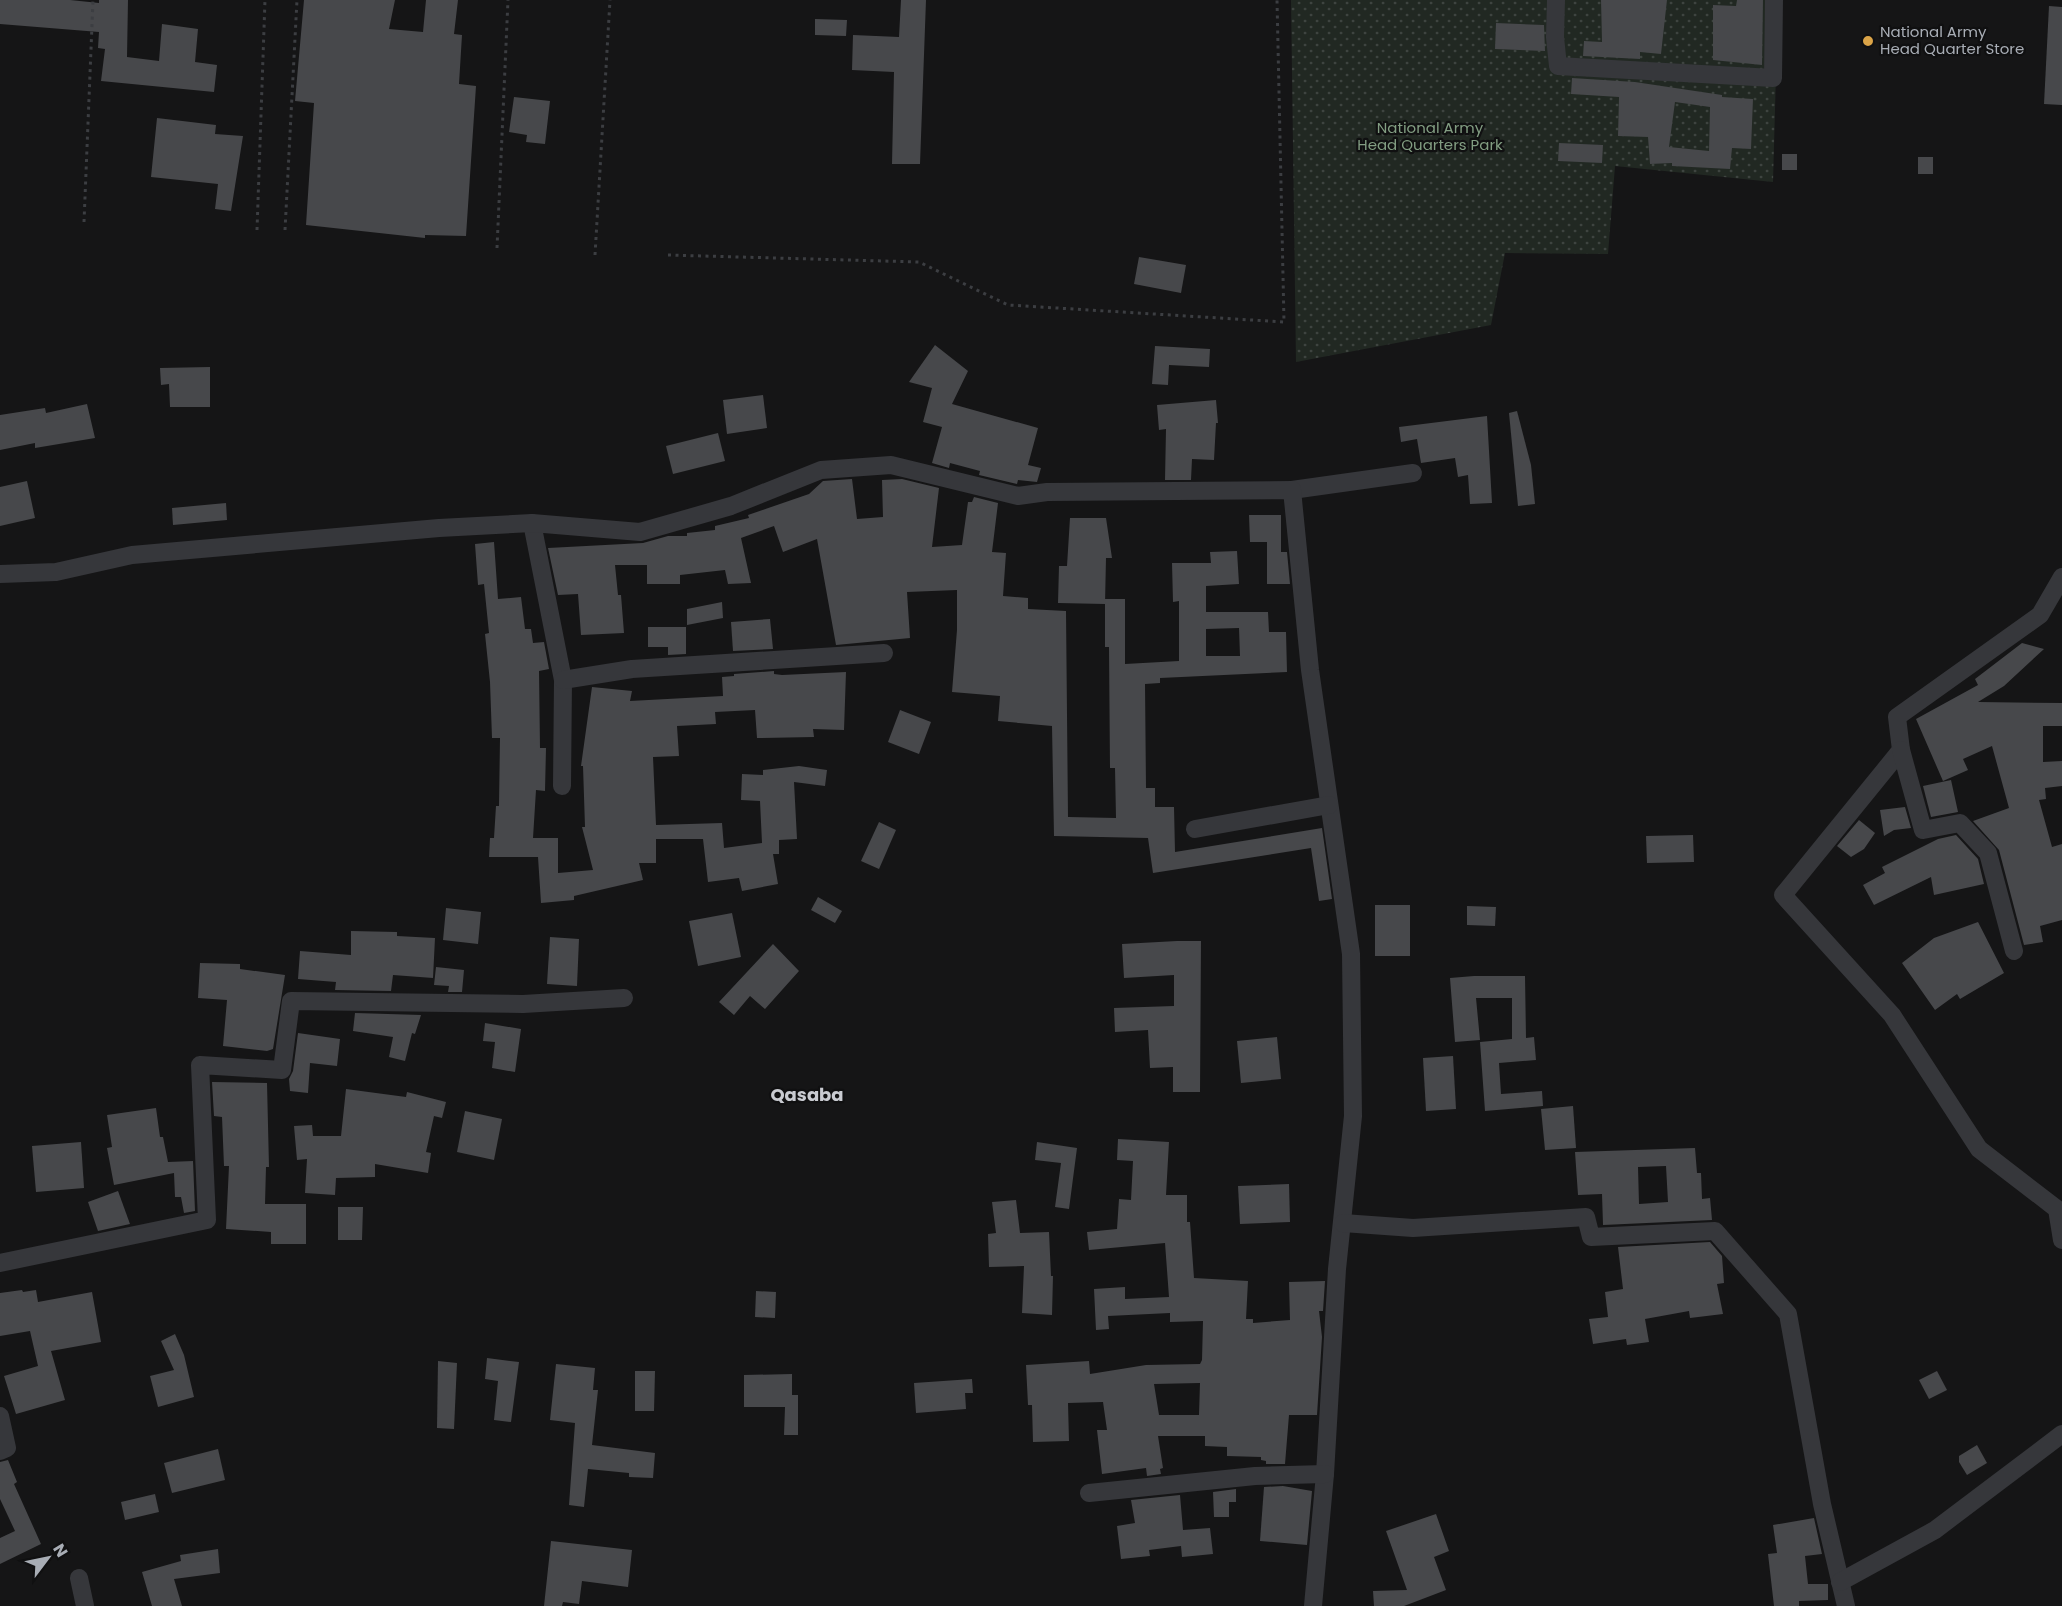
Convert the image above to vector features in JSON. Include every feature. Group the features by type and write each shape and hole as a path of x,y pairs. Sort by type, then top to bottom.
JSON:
{"street":[{"path":"1556,0 1555,37 1558,66 1773,78 1774,0"},
{"path":"0,574 56,572 132,555 439,528 532,523 640,532 731,506 821,470 891,465 1018,496 1047,492 1292,490 1413,473"},
{"path":"1292,490 1310,670 1351,954 1353,1116 1337,1269 1325,1474 1313,1606"},
{"path":"532,523 563,680 562,786"},
{"path":"2014,951 1988,853 1960,824 1923,830 1901,750 1897,717 2040,615 2062,577"},
{"path":"563,680 632,669 884,653"},
{"path":"1901,750 1783,895 1892,1014 1979,1149 2057,1209 2062,1240"},
{"path":"1195,829 1329,804"},
{"path":"0,1263 207,1220 200,1065 282,1070 291,1001 523,1004 624,998"},
{"path":"1343,1222 1413,1228 1586,1217 1591,1237 1715,1231 1788,1314 1822,1504 1846,1606"},
{"path":"0,1416 7,1448 0,1451"},
{"path":"1840,1582 1935,1530 2062,1434"},
{"path":"1089,1493 1255,1476 1325,1474"},
{"path":"80,1578 85,1606"}],"path":[{"path":"84,222 93,0"},
{"path":"257,230 265,0"},
{"path":"285,230 297,0"},
{"path":"497,248 508,0"},
{"path":"595,255 610,0"},
{"path":"668,255 919,262 1008,305 1284,322 1277,0"}],"green space":[{"name":"National Army Head Quarters Park","path":"1291,0 1778,0 1773,182 1615,166 1608,254 1505,253 1491,325 1296,362"}],"building":[{"path":"0,0 70,0 99,3 99,0 128,0 127,57 159,61 162,24 198,29 195,62 217,65 214,92 101,81 105,49 98,48 99,32 0,24"},
{"path":"304,0 395,0 389,29 423,32 426,0 458,0 454,34 462,35 459,84 476,86 466,236 425,235 425,238 306,225 314,103 295,101"},
{"path":"901,0 926,0 920,164 892,164 894,72 852,70 853,35 899,37"},
{"path":"1601,0 1667,0 1661,54 1640,52 1640,59 1583,56 1584,41 1602,42"},
{"path":"1737,0 1763,0 1762,65 1713,60 1713,5 1736,6"},
{"path":"2049,6 2062,7 2062,105 2044,104"},
{"path":"815,19 847,20 846,36 815,35"},
{"path":"1496,23 1544,25 1545,51 1495,49"},
{"path":"1572,78 1635,82 1722,95 1722,97 1753,99 1751,149 1732,148 1730,169 1672,166 1672,163 1650,164 1648,137 1618,136 1619,97 1571,94","holes":["1675,102 1710,107 1709,151 1669,147"]},
{"path":"514,97 550,101 545,144 526,142 527,135 509,132"},
{"path":"157,118 216,125 215,134 243,136 231,211 215,209 218,184 151,177"},
{"path":"1559,143 1603,145 1602,163 1558,161"},
{"path":"1782,154 1797,154 1797,170 1782,170"},
{"path":"1918,157 1933,157 1933,174 1918,174"},
{"path":"1139,257 1186,265 1181,293 1134,284"},
{"path":"935,345 968,371 952,404 1038,428 1028,465 1041,468 1037,482 1018,480 1017,484 979,475 980,471 950,463 949,468 932,463 942,427 923,422 932,388 909,382"},
{"path":"1155,346 1210,349 1209,367 1169,365 1168,385 1152,384"},
{"path":"210,367 210,407 170,407 169,384 161,385 160,368"},
{"path":"763,395 767,428 727,434 723,400"},
{"path":"1216,400 1218,423 1216,423 1214,460 1192,459 1191,480 1165,480 1166,429 1159,430 1157,405"},
{"path":"87,404 95,438 35,448 35,443 0,450 0,415 45,408 46,413"},
{"path":"1517,411 1531,465 1535,504 1518,506 1509,413"},
{"path":"1487,416 1492,503 1470,504 1468,475 1458,477 1455,458 1421,463 1417,439 1401,442 1399,427"},
{"path":"718,433 725,461 673,474 666,446"},
{"path":"852,479 857,519 883,517 882,480 902,479 939,488 932,547 962,545 968,502 972,502 974,497 998,503 992,552 1006,553 1003,596 1028,598 1028,609 1066,611 1068,817 1116,818 1115,768 1110,768 1109,647 1105,647 1105,599 1125,599 1125,664 1179,661 1179,601 1173,602 1172,563 1211,563 1210,552 1237,551 1239,584 1206,586 1206,612 1268,612 1269,632 1286,632 1287,672 1160,678 1160,683 1145,684 1146,788 1155,788 1155,807 1174,807 1175,852 1322,828 1332,899 1319,901 1311,848 1153,873 1148,838 1054,836 1052,726 998,721 1000,696 952,692 957,630 957,590 907,592 910,638 836,645 817,539 783,552 774,526 741,538 751,583 728,584 725,570 680,575 680,584 647,584 647,565 615,565 618,595 621,595 624,633 581,635 578,594 558,595 548,548 643,543 668,536 687,536 687,533 715,530 715,526 749,518 748,515 809,494 823,481","holes":["1239,628 1240,656 1206,656 1206,629"]},
{"path":"27,481 35,518 0,526 0,487"},
{"path":"226,503 227,520 173,525 172,508"},
{"path":"1249,515 1281,515 1281,552 1287,552 1290,584 1267,584 1267,542 1250,542"},
{"path":"1070,518 1106,518 1112,558 1106,558 1105,604 1058,603 1059,566 1067,566"},
{"path":"494,542 498,599 521,597 525,629 531,629 533,643 544,642 549,669 539,671 540,748 546,748 545,791 536,790 533,838 558,838 558,873 593,870 582,827 585,827 583,766 581,766 592,687 632,691 630,701 723,696 722,677 734,676 734,674 774,671 774,674 782,675 846,672 844,730 813,729 814,737 757,738 755,710 715,712 716,724 677,726 679,756 653,757 656,825 722,823 724,848 762,843 760,801 741,800 742,774 763,775 763,770 799,766 827,770 825,786 794,782 797,839 779,840 779,854 773,854 778,884 742,891 739,878 708,882 703,839 656,839 656,863 639,863 643,880 574,896 574,900 541,903 538,857 489,857 490,838 494,838 496,806 499,806 500,738 492,738 485,634 489,633 484,584 478,585 475,544"},
{"path":"722,602 723,618 687,625 687,609"},
{"path":"770,619 773,649 733,651 731,622"},
{"path":"648,627 686,627 686,654 668,655 668,647 648,647"},
{"path":"2022,643 2044,649 2004,686 1978,702 2062,703 2062,726 2043,726 2043,762 2062,761 2062,786 2045,788 2046,799 2039,800 2052,847 2062,844 2062,920 2040,926 2043,942 2024,945 1999,850 1973,821 2009,808 1992,746 1963,759 1968,770 1943,781 1916,719 1978,685 1975,679"},
{"path":"900,710 931,722 919,754 888,742"},
{"path":"1951,780 1958,812 1931,817 1923,786"},
{"path":"1905,807 1911,828 1894,830 1884,836 1880,810"},
{"path":"1859,820 1875,833 1864,849 1851,857 1837,846"},
{"path":"879,822 896,830 879,869 861,861"},
{"path":"1693,835 1694,862 1647,863 1646,836"},
{"path":"1956,835 1978,859 1984,884 1934,895 1931,877 1874,905 1863,885 1885,873 1882,867 1938,839"},
{"path":"818,897 842,911 835,923 811,910"},
{"path":"1375,905 1410,905 1410,956 1375,956"},
{"path":"1467,906 1496,907 1495,926 1467,925"},
{"path":"446,908 481,912 478,944 443,940"},
{"path":"732,913 741,957 698,966 689,921"},
{"path":"1978,922 2004,973 1960,999 1957,994 1935,1010 1902,963 1934,938"},
{"path":"351,931 397,932 397,936 435,938 433,978 393,975 391,991 335,990 336,982 298,979 300,951 351,955"},
{"path":"550,937 579,939 577,986 547,984"},
{"path":"1201,941 1200,1092 1173,1092 1173,1067 1150,1068 1148,1030 1115,1032 1114,1008 1174,1006 1174,975 1124,978 1122,944"},
{"path":"773,944 799,971 765,1009 750,996 734,1015 719,1002"},
{"path":"200,963 240,964 240,969 285,975 273,1049 267,1051 223,1046 227,1000 198,998"},
{"path":"436,967 464,970 462,992 448,992 449,986 434,985"},
{"path":"1525,976 1526,1038 1534,1037 1536,1060 1499,1063 1501,1094 1542,1091 1543,1106 1485,1111 1480,1042 1512,1039 1512,998 1476,998 1480,1040 1455,1042 1450,978"},
{"path":"355,1013 421,1015 415,1034 412,1033 405,1061 389,1057 393,1037 353,1031"},
{"path":"485,1023 521,1029 515,1072 492,1068 495,1042 483,1041"},
{"path":"298,1033 340,1039 337,1066 310,1063 308,1093 290,1091 289,1079 293,1071"},
{"path":"1277,1037 1281,1079 1241,1083 1237,1041"},
{"path":"1453,1056 1456,1109 1426,1111 1423,1058"},
{"path":"212,1082 267,1083 269,1167 266,1167 265,1204 306,1204 306,1244 271,1244 271,1232 226,1229 229,1166 224,1166 222,1117 214,1116"},
{"path":"346,1089 406,1097 407,1092 446,1102 442,1118 434,1116 426,1152 431,1153 428,1173 375,1164 375,1177 336,1178 335,1195 305,1193 307,1159 297,1160 294,1126 312,1125 313,1136 341,1136"},
{"path":"1573,1106 1576,1148 1545,1150 1541,1109"},
{"path":"156,1108 160,1137 163,1137 168,1162 193,1161 195,1211 184,1213 181,1197 175,1197 174,1173 114,1185 107,1148 112,1147 107,1115"},
{"path":"465,1111 502,1119 494,1160 457,1152"},
{"path":"1118,1139 1169,1142 1166,1195 1187,1195 1187,1222 1190,1222 1194,1278 1248,1281 1246,1319 1253,1319 1253,1323 1290,1320 1289,1282 1325,1281 1323,1311 1319,1311 1322,1337 1317,1415 1289,1415 1285,1464 1266,1464 1261,1457 1227,1456 1227,1447 1205,1446 1205,1436 1158,1436 1163,1468 1160,1469 1161,1474 1147,1476 1146,1468 1102,1474 1097,1430 1107,1430 1103,1402 1068,1403 1069,1441 1033,1442 1032,1405 1028,1405 1026,1365 1089,1361 1090,1374 1146,1365 1200,1364 1202,1360 1203,1321 1170,1322 1170,1313 1108,1316 1109,1329 1096,1330 1094,1289 1125,1287 1125,1299 1169,1297 1165,1243 1089,1250 1087,1232 1117,1229 1119,1199 1131,1200 1133,1161 1117,1160","holes":["1200,1383 1199,1415 1159,1415 1154,1384"]},
{"path":"81,1142 84,1188 36,1192 32,1146"},
{"path":"1037,1142 1077,1148 1069,1209 1055,1207 1061,1163 1035,1160"},
{"path":"1695,1148 1697,1173 1701,1173 1702,1199 1710,1198 1712,1220 1603,1225 1602,1194 1578,1195 1575,1152","holes":["1666,1166 1668,1202 1639,1204 1638,1167"]},
{"path":"1289,1184 1290,1222 1240,1224 1238,1186"},
{"path":"118,1191 130,1224 98,1231 88,1202"},
{"path":"1016,1200 1020,1233 1049,1232 1051,1276 1053,1276 1052,1315 1022,1313 1024,1266 989,1267 988,1234 996,1233 992,1202"},
{"path":"338,1207 363,1207 362,1240 338,1240"},
{"path":"1710,1242 1722,1256 1724,1283 1717,1284 1723,1314 1690,1318 1689,1311 1645,1319 1649,1342 1627,1345 1626,1339 1593,1344 1589,1319 1608,1317 1605,1292 1623,1289 1618,1247"},
{"path":"22,1290 23,1292 36,1290 38,1302 92,1292 101,1342 51,1351 65,1400 16,1414 4,1376 38,1366 30,1331 0,1336 0,1293"},
{"path":"756,1291 776,1292 775,1318 755,1317"},
{"path":"175,1334 184,1355 194,1397 158,1407 150,1376 174,1370 161,1341"},
{"path":"487,1358 519,1362 511,1422 494,1420 498,1381 485,1379"},
{"path":"438,1361 457,1363 454,1429 437,1428"},
{"path":"556,1364 595,1368 593,1390 598,1390 592,1445 655,1453 653,1478 629,1477 629,1473 588,1469 584,1507 569,1505 575,1423 550,1420"},
{"path":"635,1371 655,1371 654,1411 635,1411"},
{"path":"1937,1371 1947,1390 1929,1399 1919,1380"},
{"path":"792,1374 792,1395 798,1395 798,1435 784,1435 785,1407 744,1407 744,1375"},
{"path":"972,1379 973,1393 965,1393 966,1409 916,1413 914,1383"},
{"path":"1977,1445 1987,1463 1967,1475 1959,1462 1959,1456"},
{"path":"218,1449 225,1480 172,1493 164,1463"},
{"path":"8,1460 17,1482 14,1484 41,1544 0,1564 0,1538 15,1531 0,1499 0,1462"},
{"path":"1283,1486 1312,1491 1307,1545 1260,1541 1264,1487"},
{"path":"1236,1489 1236,1502 1229,1502 1229,1517 1214,1517 1213,1492"},
{"path":"155,1494 159,1512 125,1520 121,1502"},
{"path":"1180,1495 1183,1530 1210,1528 1213,1554 1182,1557 1181,1546 1149,1550 1150,1556 1121,1559 1117,1526 1135,1523 1131,1500"},
{"path":"1436,1514 1449,1551 1434,1557 1446,1590 1404,1606 1374,1606 1373,1591 1407,1590 1386,1531"},
{"path":"1814,1518 1822,1554 1805,1556 1808,1584 1828,1584 1828,1600 1799,1601 1799,1606 1774,1606 1768,1554 1777,1553 1773,1525"},
{"path":"551,1541 632,1550 628,1587 582,1581 579,1604 563,1602 562,1606 544,1606"},
{"path":"218,1549 220,1573 174,1579 182,1606 152,1606 142,1572 181,1561 180,1555"}],"place":[{"name":"National Army Head Quarter Store","path":"1868,41"}],"district":[{"name":"Qasaba","path":"807,1095"}]}
